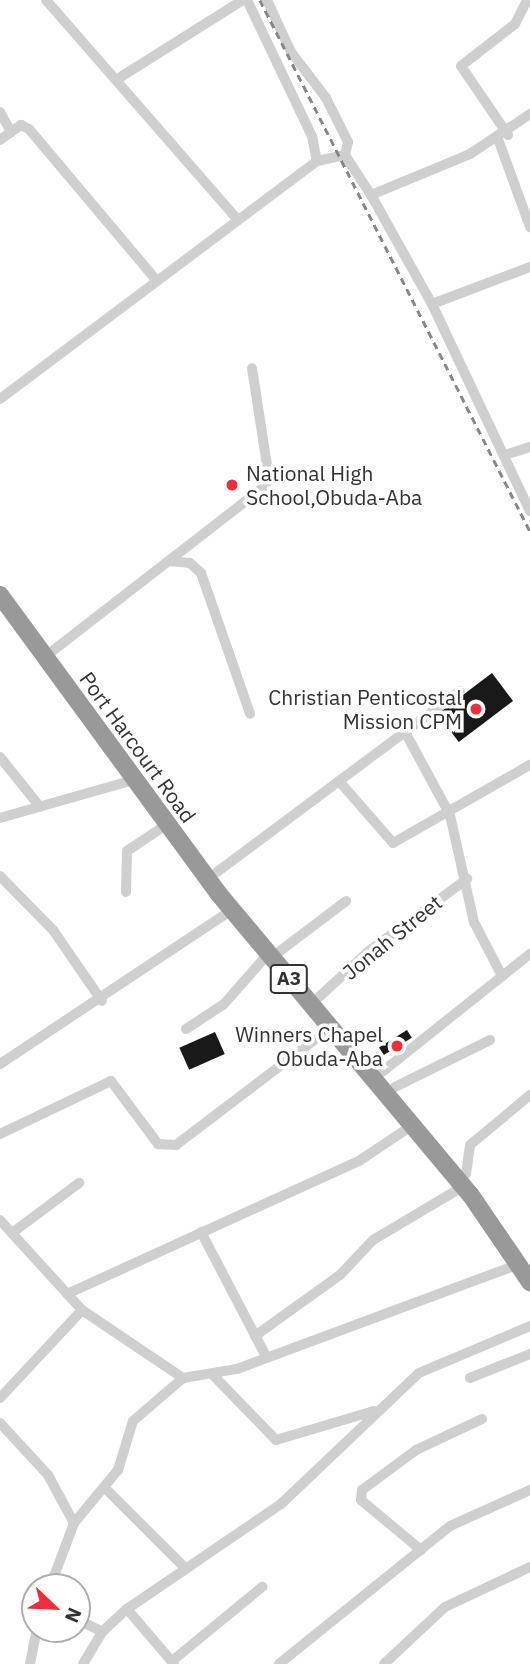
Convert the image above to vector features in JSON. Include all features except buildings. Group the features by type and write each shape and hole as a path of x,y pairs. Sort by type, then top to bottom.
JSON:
{"highway":[{"name":"A3","path":"3,605 51,663"},
{"name":"Port Harcourt Road","path":"51,663 133,780 232,910 319,998 394,1087 525,1265 530,1282"},
{"name":"Port Harcourt Road","path":"51,663 216,872 330,1028 413,1125 465,1180"}],"street":[{"path":"46,0 119,78 237,219"},
{"path":"119,78 245,0 312,136 317,160"},
{"path":"267,0 291,52 326,98 348,142 345,155 371,195 432,303 530,511"},
{"path":"527,0 517,21 461,66 503,137 530,227"},
{"path":"0,112 10,132"},
{"path":"371,195 503,137 530,114"},
{"path":"0,140 21,125 29,129 156,280"},
{"path":"0,399 317,160 345,155"},
{"path":"432,303 528,268 530,280"},
{"path":"51,663 270,478 252,368"},
{"path":"505,455 530,447"},
{"path":"170,561 190,563 201,573 250,714"},
{"path":"216,872 460,691"},
{"path":"405,732 450,815 467,879 474,922 502,976"},
{"path":"0,757 40,807"},
{"path":"339,781 393,843 450,815 460,802 530,765"},
{"path":"0,818 133,780"},
{"path":"126,892 127,851 166,825"},
{"path":"0,876 53,930 102,1001"},
{"name":"Jonah Street","path":"319,998 369,951 467,879"},
{"path":"186,1030 224,1004 274,952 346,901"},
{"path":"0,1064 102,1001 232,910"},
{"path":"382,1072 530,954"},
{"path":"0,1134 111,1081 158,1144 176,1145 330,1028"},
{"path":"394,1087 490,1040"},
{"path":"255,1336 340,1275 373,1240 465,1180 470,1145 530,1095"},
{"path":"67,1294 359,1161 413,1125"},
{"path":"12,1233 79,1183"},
{"path":"0,1220 82,1310 183,1378"},
{"path":"201,1232 267,1358"},
{"path":"55,1573 74,1522 105,1488 133,1421 183,1378 212,1374 267,1358 525,1265"},
{"path":"0,1398 82,1310"},
{"path":"83,1664 102,1632 127,1609 281,1504 374,1411 419,1373 530,1325"},
{"path":"470,1378 530,1354"},
{"path":"212,1374 276,1440 374,1411"},
{"path":"421,1550 361,1500 362,1490 438,1437 482,1419"},
{"path":"0,1423 48,1475 74,1522"},
{"path":"105,1488 185,1568"},
{"path":"279,1664 421,1550 478,1509 530,1490"},
{"path":"384,1664 445,1607 530,1567"},
{"path":"127,1609 173,1662 262,1587"},
{"path":"91,1626 102,1632"},
{"path":"30,1664 34,1643"}],"railway":[{"path":"260,0 530,531"}],"place":[{"name":"National High School,Obuda-Aba","path":"232,485"},
{"name":"Christian Penticostal Mission CPM","path":"476,709"},
{"name":"Winners Chapel Obuda-Aba","path":"397,1046"}]}
